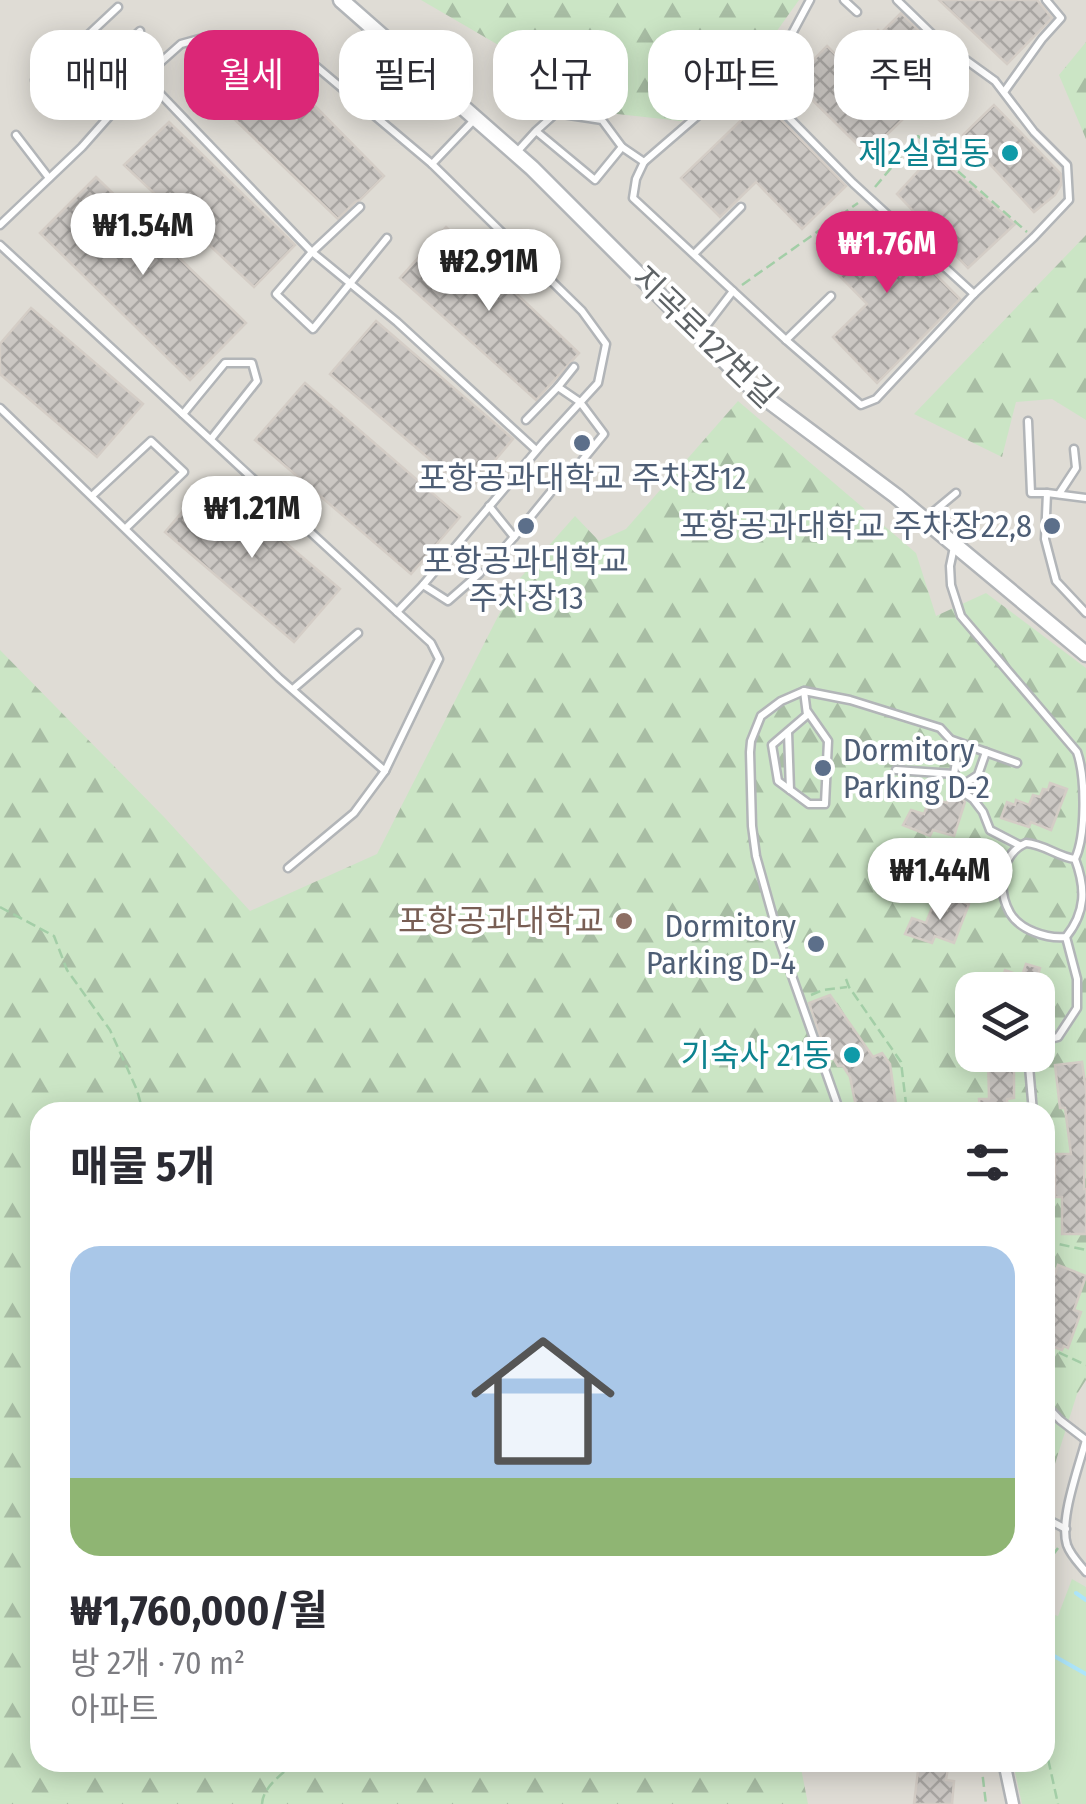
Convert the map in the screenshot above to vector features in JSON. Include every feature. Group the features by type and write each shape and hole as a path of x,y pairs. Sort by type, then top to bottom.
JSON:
{"street":[{"name":"지곡로127번길","path":"341,0 516,154 753,388 924,520 1086,654"},
{"path":"1006,1772 1013,1804"}],"lane":[{"path":"795,30 810,0"},
{"path":"844,0 857,12"},
{"path":"693,120 644,162 633,198 861,405 876,399 1069,200 1067,165 1034,132 995,81 936,39 896,0"},
{"path":"1004,92 1061,18 1046,0"},
{"path":"93,30 118,7"},
{"path":"164,59 181,44 210,36 280,36 432,164 582,311 606,344 598,383 397,612"},
{"path":"164,98 312,252 397,322 536,450"},
{"path":"516,154 556,113 602,120 622,147 644,162"},
{"path":"432,164 475,119"},
{"path":"0,225 106,120"},
{"path":"792,120 974,294"},
{"path":"536,131 595,180 622,147"},
{"path":"16,135 49,178"},
{"path":"360,207 312,252 276,294 313,329 388,238"},
{"path":"694,254 740,207"},
{"path":"0,245 432,643 438,660 384,770 354,814 288,868"},
{"path":"699,335 732,291"},
{"path":"786,340 832,296"},
{"path":"183,414 225,363 252,363 257,382 211,440"},
{"path":"526,420 574,367"},
{"path":"558,387 580,402 604,434 576,468"},
{"path":"0,408 292,689 384,770"},
{"path":"1028,422 1030,493 1086,498"},
{"path":"93,496 151,441 184,472 126,528"},
{"path":"1059,494 1076,468 1074,449"},
{"path":"924,520 956,492"},
{"path":"1047,493 1045,539 1056,581 1086,614"},
{"path":"493,561 550,494"},
{"path":"489,506 514,537"},
{"path":"954,546 951,584 960,616 1077,752 1083,779 1083,828 1082,844 1075,859"},
{"path":"423,584 448,600 480,573"},
{"path":"292,689 358,633"},
{"path":"836,1102 780,942 756,856 750,752 761,716 781,701 804,692 850,700 940,728 957,755 954,774 960,786 983,812 990,830 1020,846"},
{"path":"804,692 806,711 807,716 772,745 778,782 808,804 825,804 828,741 806,711"},
{"path":"788,731 790,790"},
{"path":"950,740 1017,764"},
{"path":"960,786 978,775 986,752"},
{"path":"896,770 954,774"},
{"path":"1066,937 1049,936 1024,926 1012,916 1004,888 1004,870 1010,856 1026,843 1075,859"},
{"path":"1066,937 1082,911 1084,886 1075,859"},
{"path":"1055,1038 1076,1008 1078,965 1066,937"},
{"path":"1029,1072 1032,1102"},
{"path":"1055,1415 1086,1440 1066,1529 1066,1540 1075,1560 1086,1572"},
{"path":"1055,1523 1066,1529"}],"path":[{"path":"732,291 867,196 918,136 1034,238"},
{"path":"0,907 54,936 67,970 110,1030 140,1102"},
{"path":"846,979 901,1062 907,1102"},
{"path":"800,1000 823,990 849,986"},
{"path":"890,1064 901,1062"},
{"path":"1055,1244 1086,1250"},
{"path":"1055,1351 1086,1365"},
{"path":"1055,1554 1066,1540"},
{"path":"262,1804 267,1789 285,1772"},
{"path":"982,1772 986,1804"},
{"path":"1051,1772 1058,1804"}],"shaded area":[{"name":"포항공과대학교","path":"0,0 1086,0 1086,1804 559,1804 544,1772 1055,1772 1055,1102 242,1102 0,731"}],"green space":[{"path":"421,0 799,0 778,30 648,30 648,117 628,115 628,30 493,30 493,42"},
{"path":"1086,42 1086,139 1059,75"},
{"path":"1086,235 1086,420 1052,399 1016,402 1002,457 914,414"},
{"path":"738,401 916,553 936,616 986,593 1086,668 1086,1380 1077,1394 1055,1464 1055,1102 30,1102 30,1772 802,1772 808,1804 0,1804 0,650 250,911 377,854 514,585 575,516 599,541 626,529"},
{"path":"1072,1579 1086,1587 1086,1804 1022,1804 1015,1772 1055,1772 1055,1615 1058,1616"}],"building":[{"path":"939,0 1037,0 1052,18 1007,64"},
{"path":"901,13 919,30 884,30"},
{"path":"827,46 834,53 834,120 902,120 867,154 814,102 814,59"},
{"name":"제2실험동","path":"994,105 1061,174 1061,185 1055,195 1034,212 963,135"},
{"path":"319,110 384,176 338,219 235,120 319,120"},
{"path":"741,120 782,120 846,186 802,229 756,182 720,217 681,178"},
{"path":"169,122 295,245 254,287 124,165"},
{"path":"934,154 1015,224 968,268 897,194"},
{"path":"96,177 246,323 190,380 40,233"},
{"path":"873,211 960,299 877,383 833,337 867,304 823,259"},
{"path":"446,227 579,353 536,400 400,278"},
{"path":"31,308 143,404 97,457 0,374 0,344"},
{"path":"376,321 513,439 468,492 330,374"},
{"path":"305,383 460,517 411,574 255,440"},
{"path":"210,479 340,589 294,642 165,532"},
{"path":"1050,783 1067,789 1051,830 1031,822 1029,827 1001,818 1007,802 1015,805 1016,800 1029,805 1033,795 1040,797"},
{"path":"951,791 965,802 954,836 933,830 930,836 903,825 911,810 924,814 930,797 947,803"},
{"path":"950,897 969,904 954,943 935,936 932,943 905,934 912,918 926,923 933,905 947,910"},
{"path":"1026,964 1040,968 1039,972 1023,972"},
{"name":"기숙사 21동","path":"830,995 873,1057 882,1053 890,1064 896,1102 855,1102 850,1077 843,1066 838,1066 820,1036 809,1003"},
{"path":"1082,1062 1086,1090 1086,1234 1062,1234 1062,1197 1055,1197 1055,1154 1071,1154 1055,1065"},
{"path":"988,1072 1014,1072 1014,1098 1007,1102 979,1099 989,1099"},
{"path":"1058,1265 1086,1276 1074,1310 1081,1312 1068,1348 1064,1346 1062,1350 1055,1348"},
{"path":"918,1772 947,1772 946,1780 954,1781 952,1804 914,1804"}],"waterway":[{"path":"1076,1593 1086,1600"},
{"path":"1055,1657 1086,1674"}],"place":[{"name":"제2실험동","path":"1010,153"},
{"name":"포항공과대학교 주차장12","path":"582,443"},
{"name":"포항공과대학교 주차장13","path":"526,526"},
{"name":"포항공과대학교 주차장22,8","path":"1052,526"},
{"name":"Dormitory Parking D-2","path":"823,768"},
{"name":"포항공과대학교","path":"624,921"},
{"name":"Dormitory Parking D-4","path":"816,944"},
{"name":"기숙사 21동","path":"852,1055"}]}
